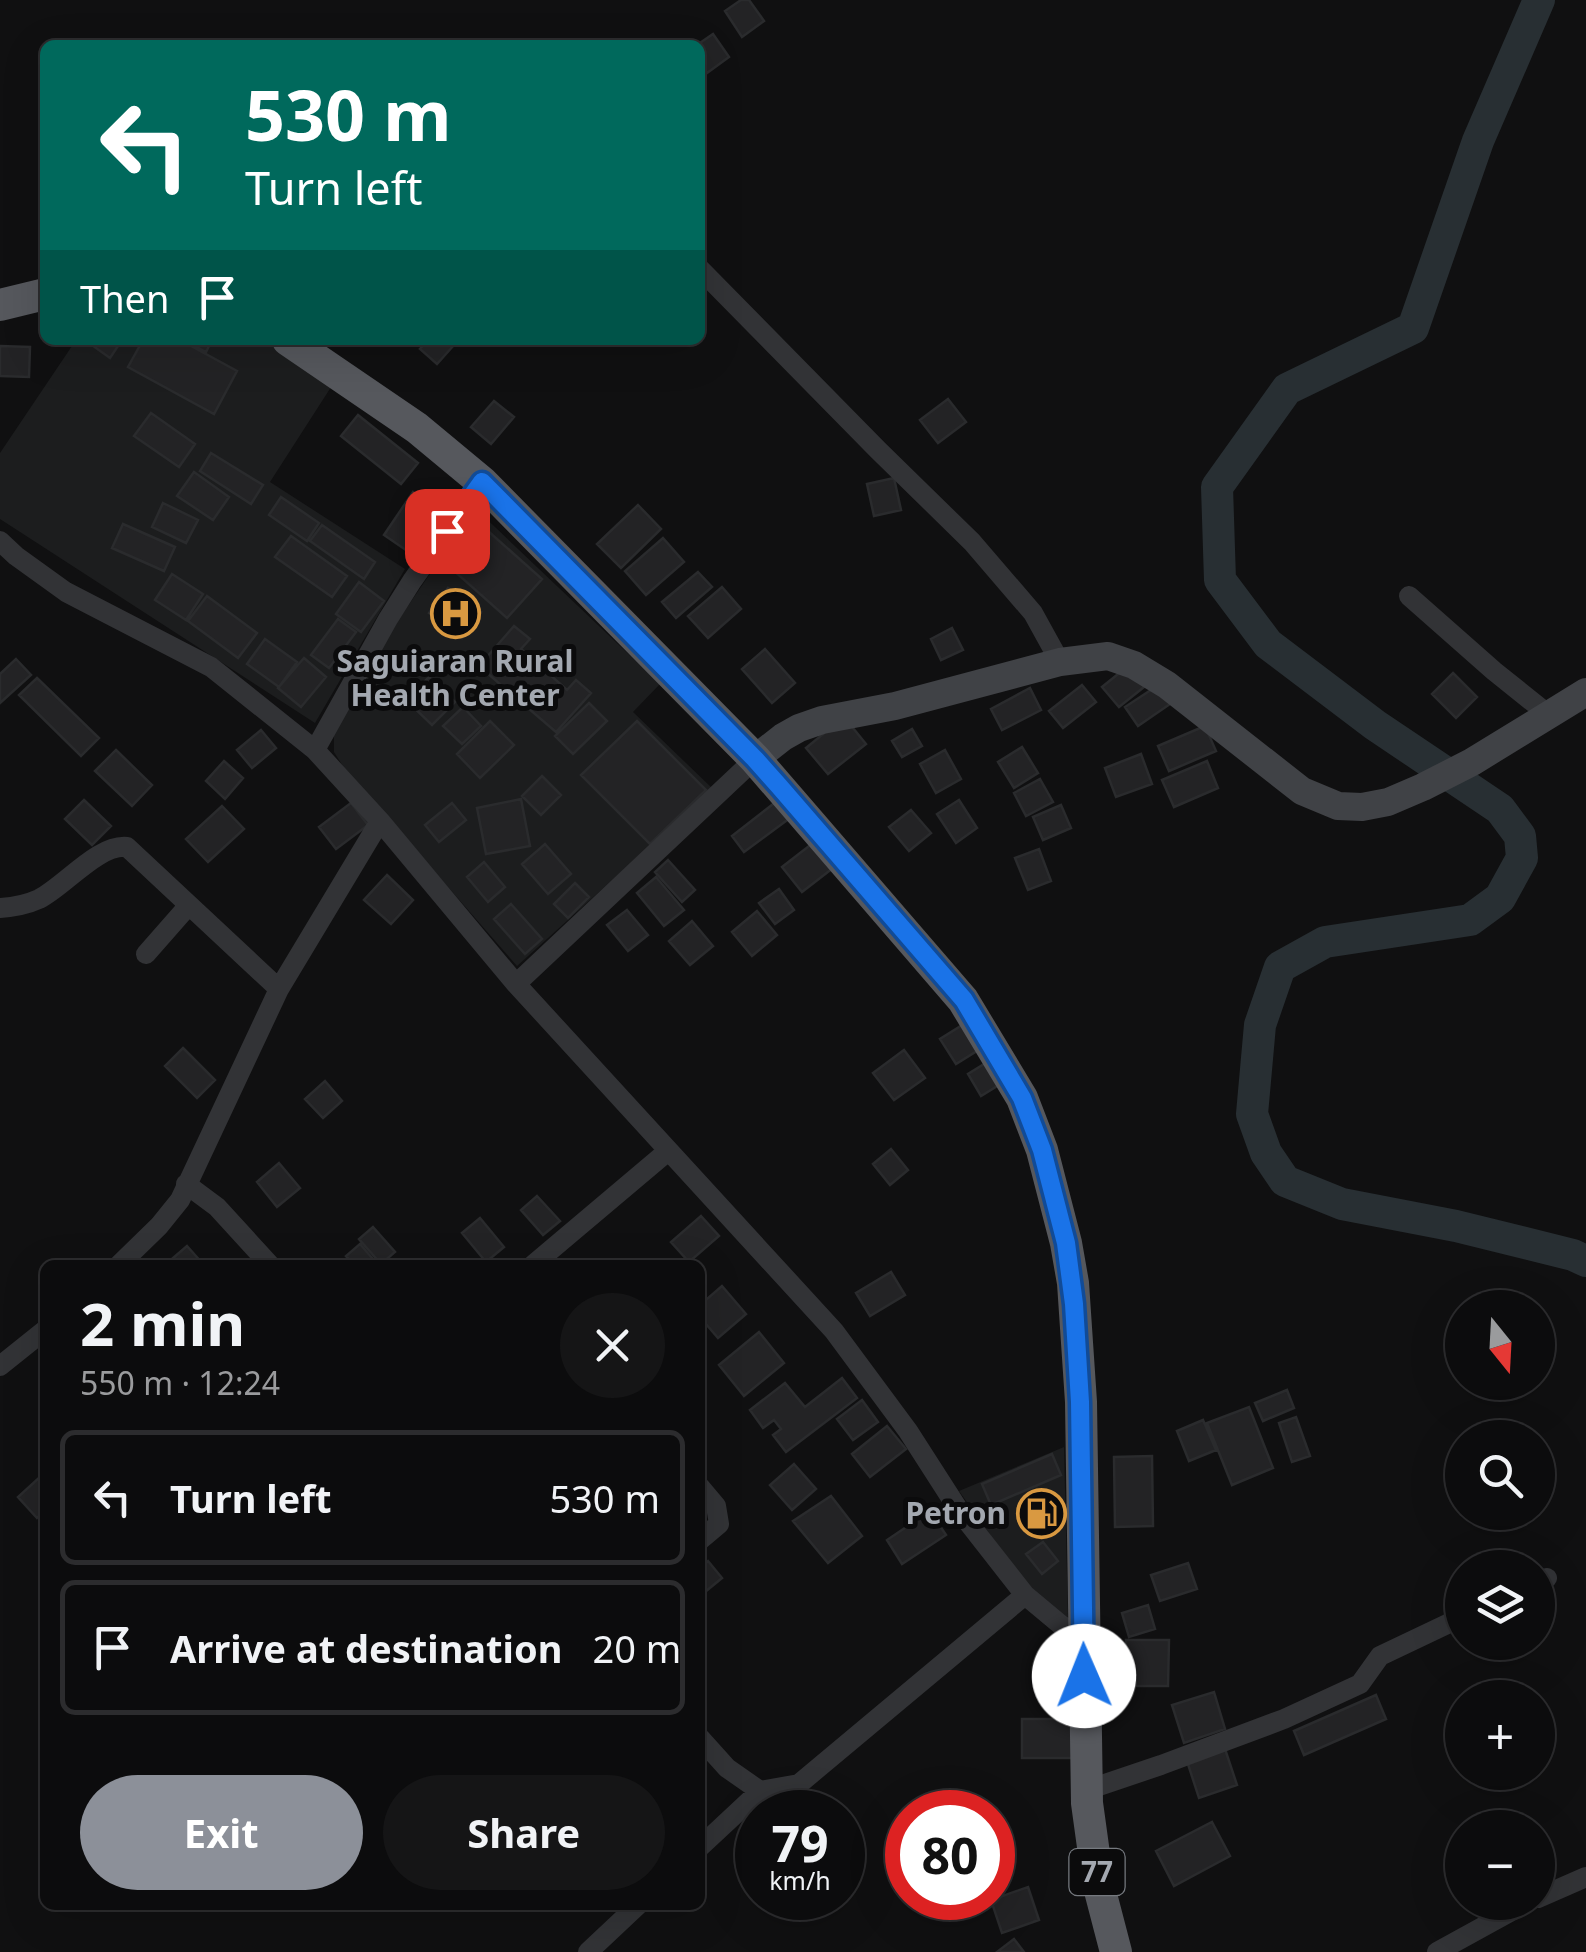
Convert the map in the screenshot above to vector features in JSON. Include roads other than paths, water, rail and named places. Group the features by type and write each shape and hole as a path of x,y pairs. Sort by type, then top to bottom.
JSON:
{"highway":[{"path":"0,305 40,295"},
{"name":"77","path":"295,345 417,428 482,482 755,759 964,1000 1022,1098 1042,1150 1073,1283 1080,1402 1086,1790 1098,1883 1116,1952"}],"main road":[{"path":"755,759 784,736 810,724 928,698 1060,662 1108,656 1134,665 1166,684 1302,790 1338,806 1362,807 1388,802 1424,787 1586,692"}],"street":[{"path":"705,273 972,542 1033,614 1060,662"},
{"path":"316,750 396,606 482,482"},
{"path":"0,540 66,592 211,668 316,750 516,984 834,1331 908,1431 960,1512 1025,1595 1082,1637"},
{"path":"1409,596 1548,715"},
{"path":"516,984 755,759"},
{"path":"125,1260 180,1200 279,989 380,821"},
{"path":"0,908 37,900 104,852 127,846 279,989"},
{"path":"146,954 188,904"},
{"path":"539,1260 668,1151"},
{"path":"186,1184 217,1207 265,1260"},
{"path":"0,1366 40,1334"},
{"path":"705,1493 716,1506 719,1524 705,1536"},
{"path":"770,1790 798,1784 1025,1595"},
{"path":"1086,1790 1284,1719 1360,1684 1380,1656 1445,1625"},
{"path":"705,1743 728,1768 757,1790"},
{"path":"705,1842 735,1815"},
{"path":"1555,1891 1586,1877"},
{"path":"588,1952 633,1910"},
{"path":"1437,1952 1495,1920"}],"waterway":[{"path":"1539,0 1478,141 1413,328 1287,389 1217,487 1220,580 1268,644 1375,725 1500,809 1520,836 1522,858 1500,898 1470,920 1325,942 1280,967 1260,1025 1252,1114 1266,1153 1285,1181 1342,1204 1456,1226 1586,1261"}],"place":[{"name":"Saguiaran Rural Health Center","path":"455,613"},
{"name":"Petron","path":"1041,1514"}]}
